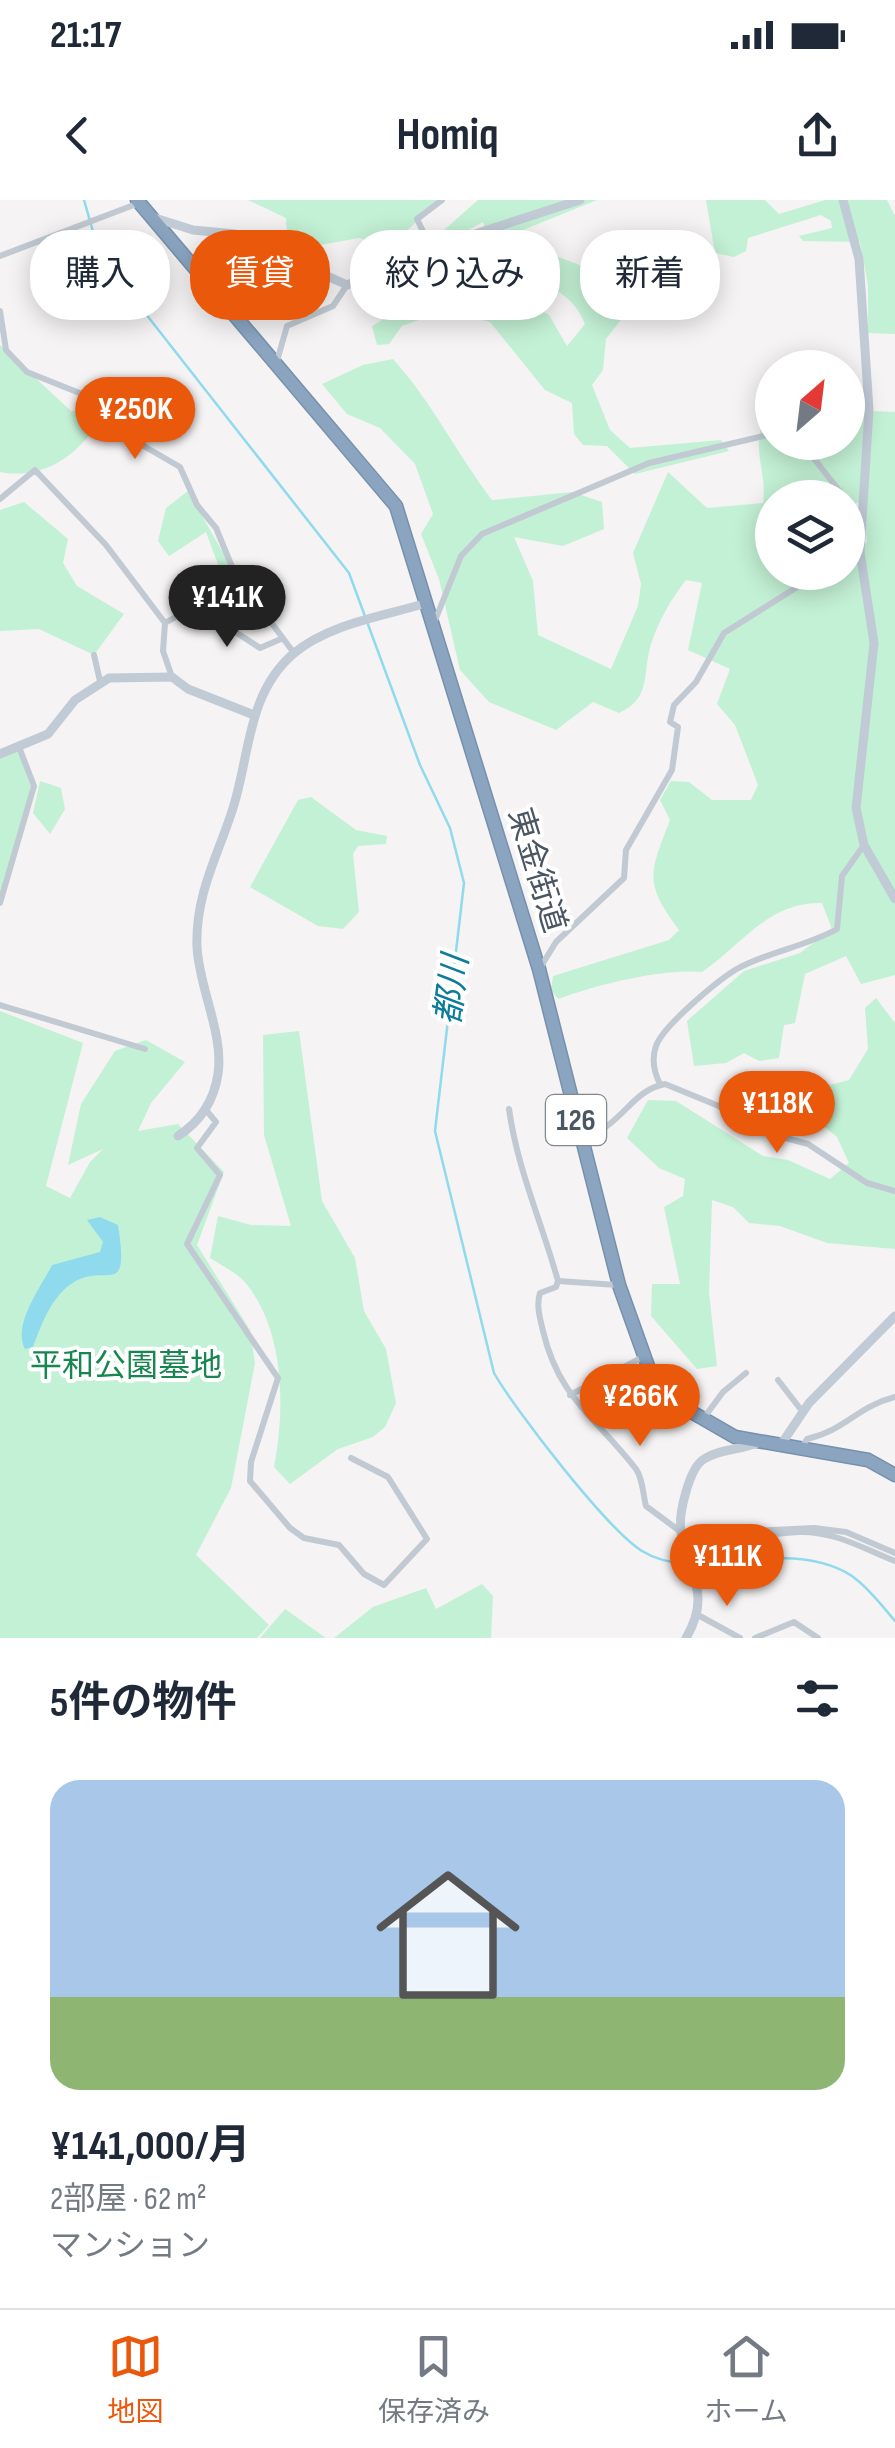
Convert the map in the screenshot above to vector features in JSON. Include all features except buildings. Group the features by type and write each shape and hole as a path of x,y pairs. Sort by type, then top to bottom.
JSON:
{"highway":[{"name":"東金街道","path":"138,202 390,494 434,623 539,969 619,1285 644,1357 663,1394 702,1420 757,1443 868,1460 895,1475"}],"street":[{"path":"422,230 417,219 442,200"},
{"path":"485,230 580,200"},
{"path":"843,200 858,259 869,410 863,480"},
{"path":"0,256 138,202"},
{"path":"152,218 193,230 234,234 347,284"},
{"path":"276,363 287,326 333,306 350,283"},
{"path":"0,311 2,340 16,364 82,394 115,398 133,418 142,445 180,467 198,505 216,528 235,574 294,653"},
{"path":"434,623 461,556 482,534 649,463 755,438"},
{"path":"815,460 831,480"},
{"path":"0,499 35,470 49,480 106,544 165,623 163,650 172,676 188,689 254,715"},
{"path":"865,584 874,643 856,808 864,845 895,899"},
{"path":"539,969 556,942 624,878 626,850 672,770 678,727 670,722 674,704 696,682 716,642 791,590"},
{"path":"178,1136 206,1110 218,1072 199,972 198,908 207,870 238,792 254,715 268,683 294,653 357,623 427,603"},
{"path":"165,623 188,610 210,605 220,622 260,648 281,639"},
{"path":"94,655 100,681"},
{"path":"0,754 48,734 75,700 100,681 172,676"},
{"path":"0,903 34,786 19,747"},
{"path":"660,1084 654,1070 656,1045 695,1004 736,969 810,944 837,929 842,876 864,845"},
{"path":"0,1005 145,1049"},
{"path":"581,1139 606,1131 646,1090 660,1084 718,1104 772,1136 808,1144 867,1183 895,1191"},
{"path":"509,1109 515,1154 536,1199 558,1282 556,1287 540,1293 538,1311 558,1379 636,1469 646,1506 682,1536 692,1559 698,1615 686,1638"},
{"path":"206,1110 216,1122 199,1142 198,1152 220,1176 187,1244 278,1378 251,1462 250,1481 290,1528 304,1538 339,1545 364,1574 384,1586 427,1538 388,1477 351,1458"},
{"path":"558,1282 619,1285"},
{"path":"780,1446 802,1411 895,1316"},
{"path":"570,1395 644,1357"},
{"path":"702,1420 723,1392 746,1373"},
{"path":"778,1380 802,1411"},
{"path":"802,1450 804,1441 837,1432 868,1404 895,1397"},
{"path":"682,1536 698,1462 757,1443"},
{"path":"719,1539 728,1532 814,1528 846,1532 895,1553"},
{"path":"682,1536 719,1539 813,1533 855,1542 895,1561"},
{"path":"698,1615 740,1638"},
{"path":"756,1638 794,1622 818,1638"}],"green space":[{"path":"248,200 440,200 408,230 350,230 350,240 330,243 330,230 287,230 286,218"},
{"path":"478,200 597,200 523,230 485,230 483,222 468,230 444,230"},
{"path":"706,200 765,200 779,214 825,200 887,200 895,216 895,334 868,333 868,285 860,242 803,241 799,236 832,228 831,221 821,215 748,238 746,251 734,257 720,254 720,230 711,230"},
{"path":"560,258 580,265 580,315 560,293"},
{"path":"382,320 419,320 402,326 389,344 377,345 372,326"},
{"path":"482,320 552,320 567,346 585,324 583,320 621,320 606,339 603,370 592,385 610,430 630,448 721,440 729,451 635,474 607,446 583,445 574,434 572,403 545,390 490,322"},
{"path":"0,345 71,411 106,410 76,450 34,472 0,472"},
{"path":"393,359 492,500 572,492 602,502 604,529 563,546 514,537 533,581 538,635 611,669 638,606 641,584 633,553 668,472 707,508 755,504 755,590 865,590 865,480 763,480 760,460 865,460 865,411 895,412 895,975 861,984 846,956 805,974 795,1023 784,1025 779,1058 759,1061 744,1053 726,1063 694,1066 687,1021 744,971 800,953 832,929 822,903 803,904 771,917 702,972 629,979 558,999 551,990 553,976 669,940 679,930 660,901 654,878 654,866 670,820 660,800 671,781 689,782 712,800 751,800 758,785 735,725 717,704 730,669 688,650 702,583 686,580 670,602 651,644 641,692 637,700 619,713 593,702 556,730 489,702 460,670 439,579 421,534 433,514 415,464 380,428 347,414 322,384 363,365"},
{"path":"188,491 266,629 236,599 206,532 169,556 158,541 166,508"},
{"path":"24,502 68,539 63,563 77,586 124,614 94,655 39,629 0,631 0,510"},
{"path":"18,750 31,787 0,896 0,757"},
{"path":"40,781 61,788 65,809 50,834 33,813"},
{"path":"311,797 356,830 387,836 386,844 358,846 353,854 359,912 343,929 318,926 250,887 298,800"},
{"path":"876,998 895,1023 895,1249 827,1243 780,1226 749,1223 733,1207 712,1200 709,1292 717,1366 697,1369 651,1316 652,1284 680,1284 664,1207 683,1196 685,1179 659,1168 627,1138 648,1100 676,1101 763,1156 788,1160 830,1179 849,1163 837,1137 795,1103 793,1094 849,1080 868,1049 865,1008"},
{"name":"平和公園墓地","path":"0,1011 83,1043 46,1186 70,1198 90,1162 103,1149 68,1165 81,1104 115,1051 146,1040 185,1062 151,1103 138,1131 178,1124 224,1172 197,1245 250,1330 255,1363 231,1488 196,1555 269,1625 257,1638 0,1638"},
{"path":"299,1031 322,1201 355,1258 364,1311 386,1349 396,1403 385,1427 373,1437 338,1449 290,1484 274,1467 280,1398 269,1327 245,1282 210,1258 218,1216 251,1225 291,1226 264,1135 263,1035"},
{"path":"482,1584 493,1596 491,1638 334,1638 373,1607 426,1588 436,1609"},
{"path":"285,1609 326,1638 260,1638"}],"water":[{"path":"100,1217 118,1225 118,1271 86,1277 66,1288 48,1311 33,1347 25,1349 25,1318 52,1265 100,1252 103,1242 87,1220"}],"waterway":[{"name":"都川","path":"84,200 94,235 131,295 349,573 420,765 450,828 464,883 435,1131 494,1373 563,1468 626,1539 652,1556 686,1563"},
{"name":"都川","path":"694,1562 779,1558 821,1563 857,1580 895,1621"}]}
